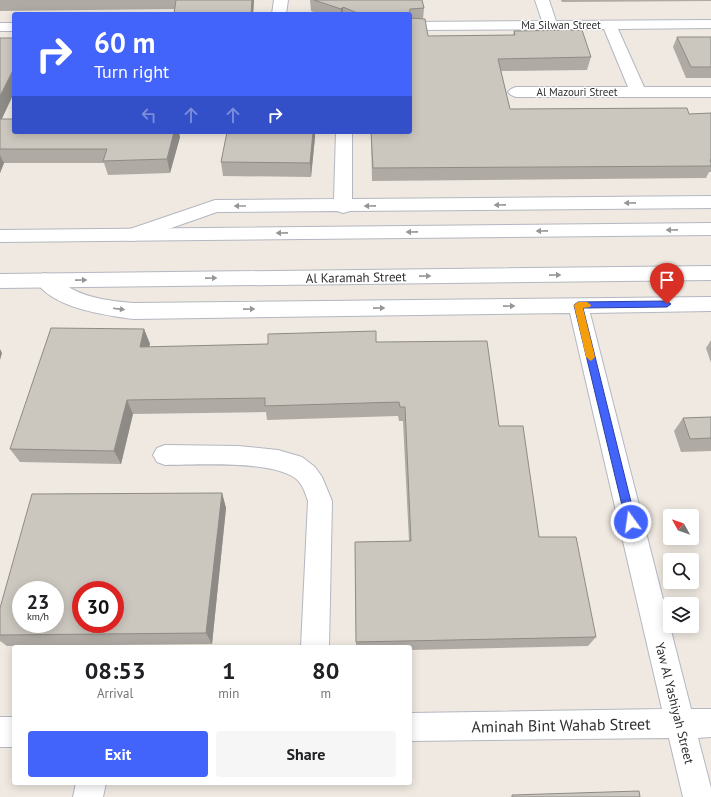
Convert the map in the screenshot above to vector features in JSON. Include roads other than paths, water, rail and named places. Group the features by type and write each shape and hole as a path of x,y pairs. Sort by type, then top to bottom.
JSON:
{"street":[{"path":"278,12 281,0"},
{"path":"542,0 550,25"},
{"name":"Ma Silwan Street","path":"412,26 711,24"},
{"name":"Al Mazouri Street","path":"609,25 638,92"},
{"path":"0,27 12,27"},
{"name":"Al Mazouri Street","path":"516,92 711,92"},
{"path":"343,206 344,134"},
{"path":"134,235 215,206 711,202"},
{"path":"0,236 711,229"},
{"name":"Al Karamah Street","path":"0,281 711,273"},
{"path":"45,280 57,291 75,300 97,306 133,311 711,304"},
{"name":"Yaw Al Yashiyah Street","path":"578,305 698,797"},
{"path":"165,455 272,458 289,462 304,470 314,484 320,501 315,645"},
{"name":"Aminah Bint Wahab Street","path":"412,727 711,723"},
{"path":"0,732 12,732"},
{"path":"88,797 91,785"}]}
